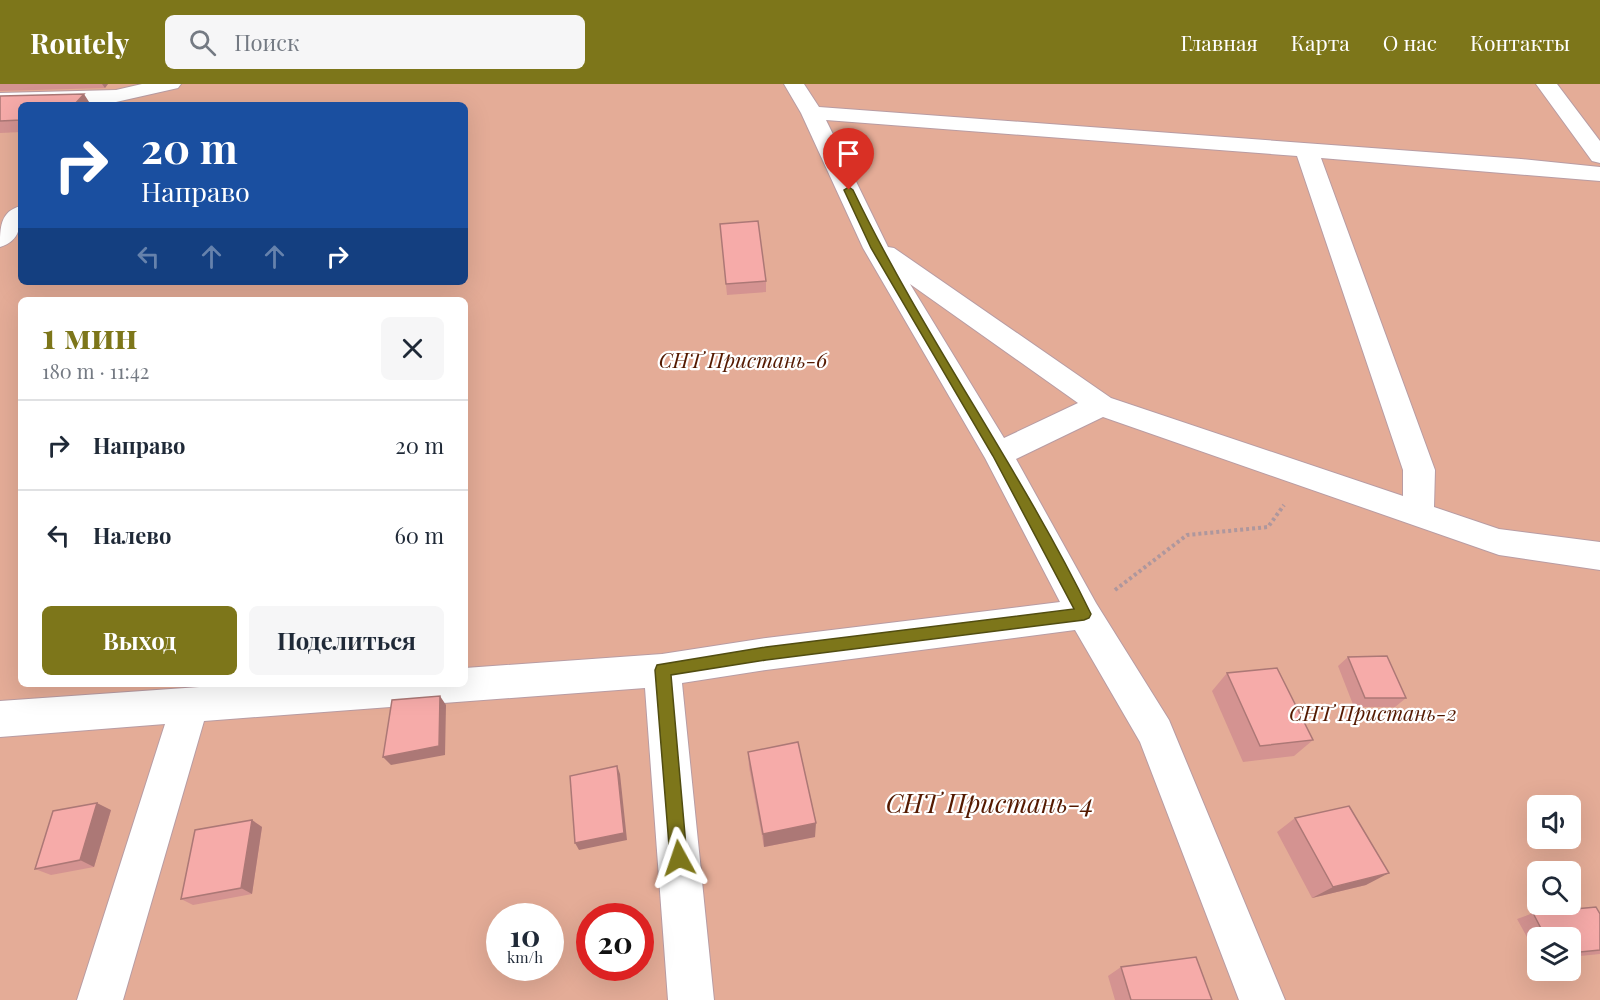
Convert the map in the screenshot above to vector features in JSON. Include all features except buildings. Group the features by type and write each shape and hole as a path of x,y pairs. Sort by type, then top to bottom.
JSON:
{"street":[{"path":"0,99 49,90 113,100 171,84"},
{"path":"794,84 812,113 876,248 998,454 1084,614 1156,732 1262,1000"},
{"path":"1546,84 1600,156"},
{"path":"812,113 1600,174"},
{"path":"1307,151 1419,470 1418,514"},
{"path":"0,239 18,217"},
{"path":"876,248 1101,405 1498,542 1600,556"},
{"path":"998,454 1101,405"},
{"path":"468,684 663,670 766,654 1084,614"},
{"path":"663,670 691,1000"},
{"path":"0,719 433,687"},
{"path":"100,1000 190,705"}],"path":[{"path":"1084,614 1187,535 1268,527 1305,475"}],"green space":[{"path":"0,84 1600,84 1600,1000 0,1000"}],"route":[{"path":"679,858 663,670 766,654 1084,614 998,454 876,248 849,190"}],"park label":[{"name":"СНТ Пристань-6","path":"743,361"},
{"name":"СНТ Пристань-2","path":"1373,714"},
{"name":"СНТ Пристань-4","path":"990,804"}]}
